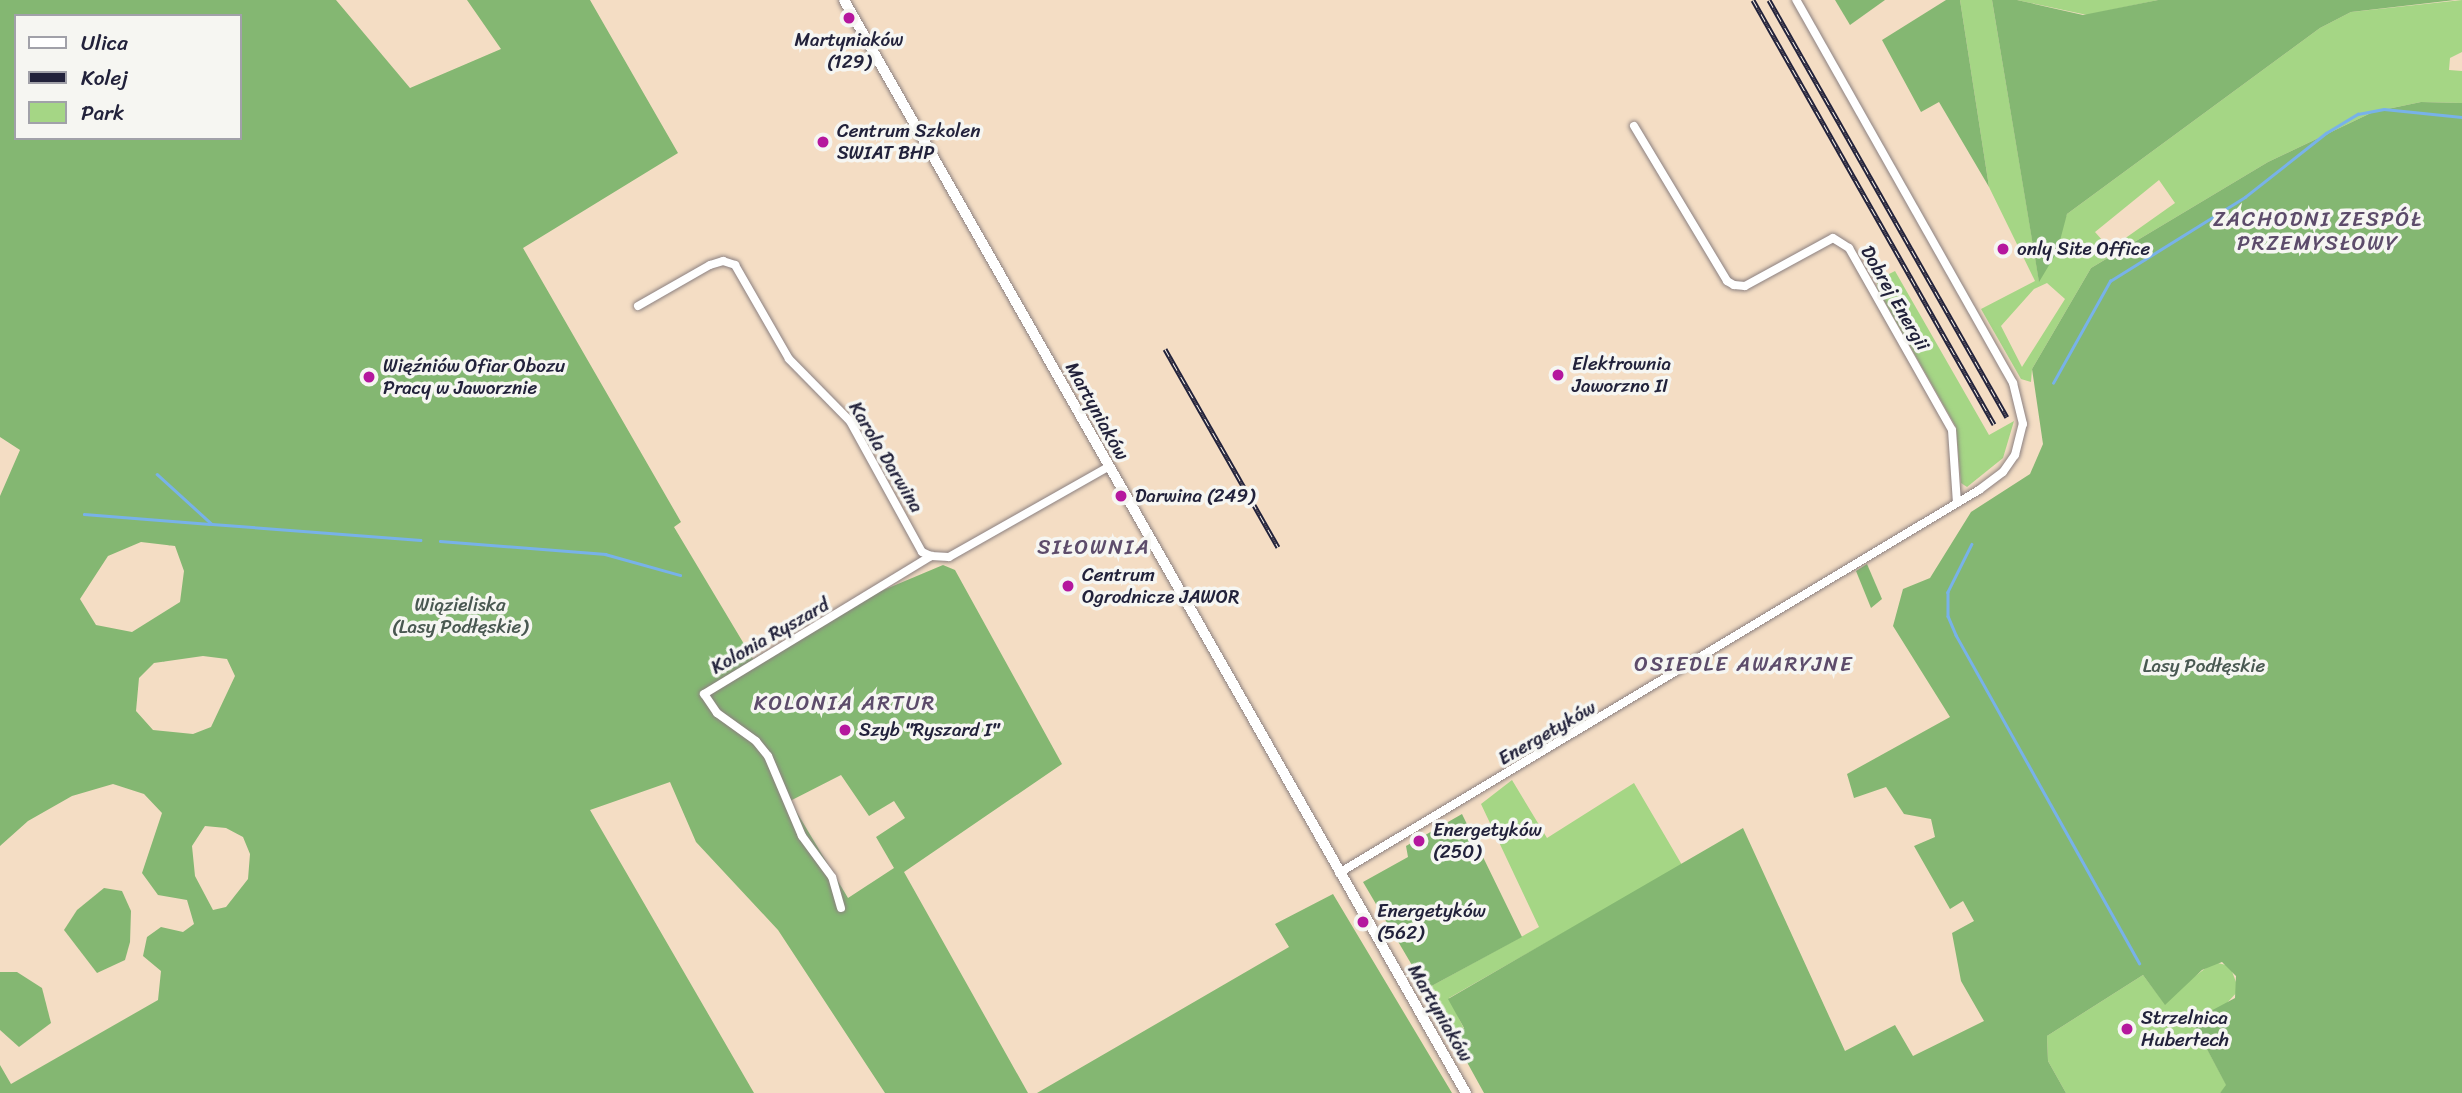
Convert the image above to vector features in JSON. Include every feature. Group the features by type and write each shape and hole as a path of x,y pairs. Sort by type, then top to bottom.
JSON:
{"main road":[{"name":"Martyniaków","path":"844,0 1466,1093"}],"street":[{"path":"1796,0 2019,396 2023,424 2015,455 1997,477 1957,503"},
{"name":"Dobrej Energii","path":"1634,126 1727,281 1734,285 1745,286 1833,238 1849,247 1952,430 1957,503"},
{"name":"Karola Darwina","path":"638,306 710,265 723,261 735,265 789,359 850,421 922,552 931,556"},
{"path":"931,556 949,557 1108,467"},
{"name":"Energetyków","path":"1339,873 1957,503"},
{"name":"Kolonia Ryszard","path":"841,908 832,877 802,836 768,756 741,728 717,713 704,694 931,556"}],"green space":[{"name":"Wiązieliska (Lasy Podłęskie)","path":"0,0 336,0 410,88 501,49 467,0 590,0 678,153 523,248 681,522 674,527 753,659 855,602 943,565 955,570 1062,764 904,872 1028,1093 885,1093 778,930 696,842 670,782 590,810 754,1093 0,1093 0,1065 11,1084 158,1000 161,971 143,956 147,937 161,927 183,932 194,924 187,900 158,895 142,873 162,813 144,794 113,784 72,796 28,821 0,846 0,496 20,450 0,437","holes":["141,542 175,546 184,571 180,602 132,632 96,625 80,599 108,556","203,656 227,659 235,676 211,727 193,734 153,730 136,711 139,678 154,663","841,775 869,816 894,801 905,818 876,837 894,868 848,898 790,801","205,826 226,828 243,837 250,854 248,879 226,907 213,910 195,876 192,846"]},
{"path":"1835,0 1885,0 1850,25"},
{"path":"1946,0 1960,0 1989,187 1939,102 1921,112 1882,40"},
{"path":"1960,0 1992,0 2039,281 2067,214 2320,28 2351,12 2462,0 2462,52 2450,58 2449,70 2462,71 2462,103 2421,102 2373,112 2268,162 2091,268 2032,369 2031,382 2021,379 1981,309 2035,281 1989,187","holes":["2159,180 2175,203 2110,249 2095,232","2047,283 2065,299 2022,367 2001,326 2034,289"]},
{"path":"1992,0 2017,0 2083,15 2158,0 2455,0 2351,12 2320,28 2067,214 2057,252 2039,282"},
{"path":"2017,0 2158,0 2087,15"},
{"name":"Lasy Podłęskie","path":"2421,102 2462,103 2462,1093 2220,1093 2226,1085 2192,1021 2235,998 2236,976 2222,962 2202,970 2165,1005 2143,975 2047,1036 2048,1061 2066,1093 1484,1093 1452,1035 1464,1028 1448,999 1743,828 1845,1051 1895,1025 1913,1056 1984,1021 1961,981 1952,933 1974,921 1963,901 1950,909 1914,846 1935,837 1931,819 1904,814 1886,787 1854,798 1847,774 1950,717 1893,626 1903,589 1930,578 1971,512 2030,474 2043,444 2032,369 2091,268 2268,162 2373,112"},
{"path":"1895,271 1989,435 2014,421 2003,458 1967,487 1961,483 1956,427 1877,288 1877,280"},
{"path":"1867,564 1882,599 1871,608 1856,571"},
{"path":"1512,780 1547,838 1634,783 1682,865 1449,998 1464,1029 1452,1035 1426,989 1539,927 1481,804"},
{"path":"1462,814 1522,937 1426,989 1363,882 1408,857 1406,846"},
{"path":"104,888 122,891 131,911 130,942 125,960 97,973 64,930 77,910"},
{"path":"1333,894 1452,1093 1037,1093 1289,947 1275,924"},
{"name":"Strzelnica Hubertech","path":"2214,962 2230,966 2239,990 2226,1004 2192,1021 2227,1086 2220,1093 2066,1093 2048,1061 2047,1036 2143,975 2165,1004 2175,991"},
{"path":"0,972 17,972 42,988 51,1023 19,1047 0,1030"}],"waterway":[{"path":"2053,383 2110,281 2245,197 2326,133 2358,114 2384,109 2462,117"},
{"path":"157,474 212,524 420,540"},
{"path":"84,514 210,524"},
{"path":"440,541 605,554 680,575"},
{"path":"1972,544 1948,592 1948,616 1956,635 2139,963"}],"railway":[{"path":"1753,0 1994,424"},
{"path":"1769,0 2007,417"},
{"path":"1165,349 1278,547"}],"place":[{"name":"Martyniaków (129)","path":"849,18"},
{"name":"Centrum Szkolen SWIAT BHP","path":"823,142"},
{"name":"only Site Office","path":"2003,249"},
{"name":"Elektrownia Jaworzno II","path":"1558,375"},
{"name":"Więźniów Ofiar Obozu Pracy w Jaworznie","path":"369,377"},
{"name":"Darwina (249)","path":"1121,496"},
{"name":"Centrum Ogrodnicze JAWOR","path":"1068,586"},
{"name":"Szyb \"Ryszard I\"","path":"845,730"},
{"name":"Energetyków (250)","path":"1419,841"},
{"name":"Energetyków (562)","path":"1363,922"},
{"name":"Strzelnica Hubertech","path":"2127,1029"}],"district":[{"name":"ZACHODNI ZESPÓŁ PRZEMYSŁOWY","path":"2318,231"},
{"name":"SIŁOWNIA","path":"1094,547"},
{"name":"OSIEDLE AWARYJNE","path":"1744,664"},
{"name":"KOLONIA ARTUR","path":"845,703"}]}
